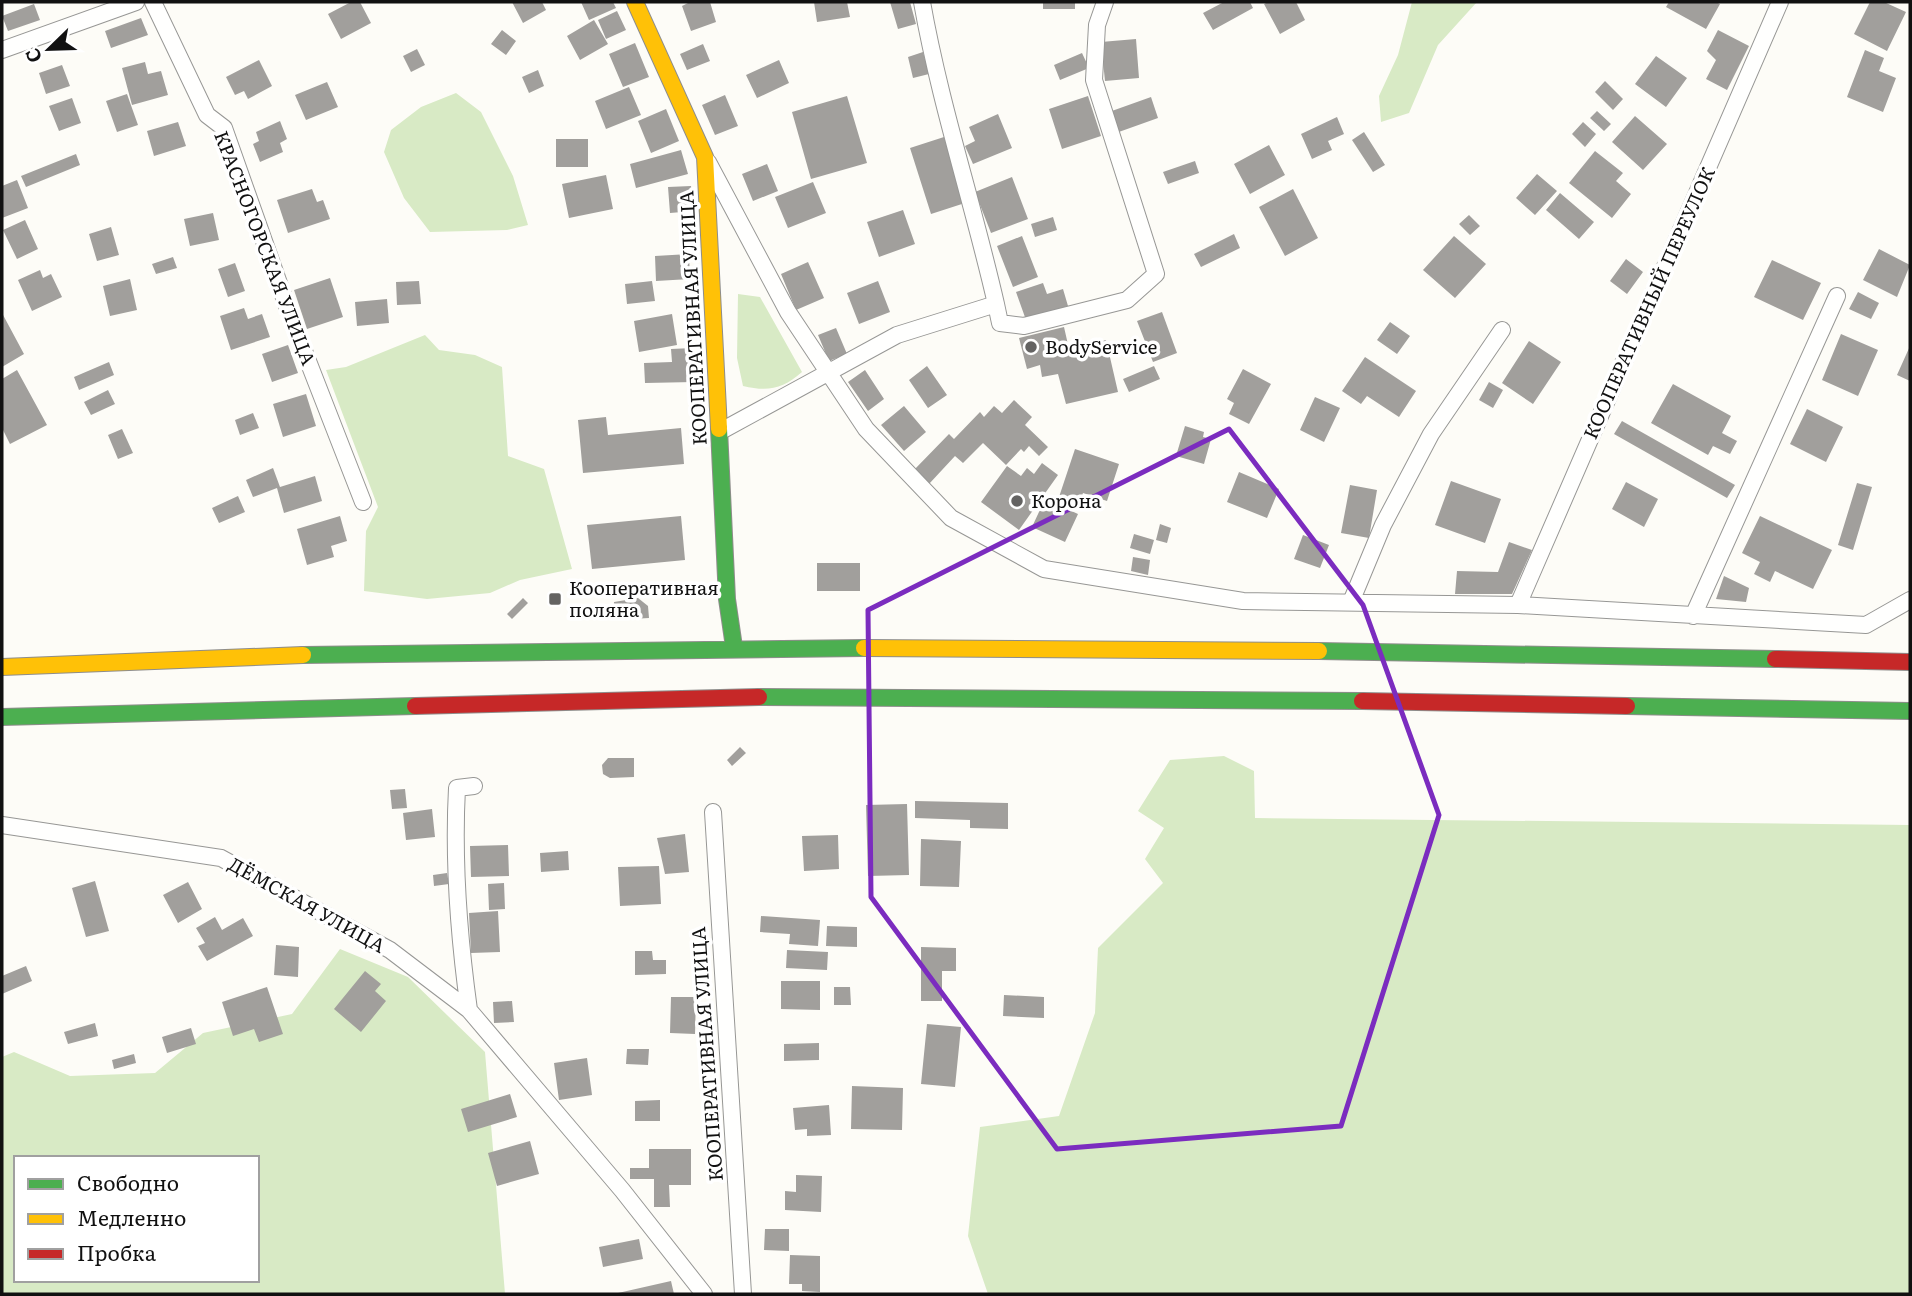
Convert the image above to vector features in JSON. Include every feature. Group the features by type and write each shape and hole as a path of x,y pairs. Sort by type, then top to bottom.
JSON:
{"main road":[{"name":"КООПЕРАТИВНАЯ УЛИЦА","path":"635,2 705,157 721,431 727,600 734,647"},
{"path":"2,667 174,659 734,647 1320,650 1910,662"},
{"path":"2,717 731,697 1295,700 1910,711"}],"street":[{"path":"2,50 136,2"},
{"name":"КРАСНОГОРСКАЯ УЛИЦА","path":"153,2 208,115 224,128 292,320 363,502"},
{"path":"922,2 931,55 977,220 1000,323 1024,326 1127,300 1156,274 1094,80 1097,25 1105,2"},
{"name":"КООПЕРАТИВНЫЙ ПЕРЕУЛОК","path":"1518,605 1780,2"},
{"path":"705,157 788,312 866,429 951,518 1044,569 1243,601 1518,605 1866,625 1910,600"},
{"path":"1693,616 1837,296"},
{"path":"721,431 903,332 996,304"},
{"path":"1351,602 1382,525 1431,434 1502,330"},
{"path":"469,1010 463,967 456,814 457,788 474,786"},
{"name":"КООПЕРАТИВНАЯ УЛИЦА","path":"713,812 743,1294"},
{"name":"ДЁМСКАЯ УЛИЦА","path":"2,825 221,858 390,950 469,1010 622,1190 704,1294"}],"highlighted area":[{"path":"1229,429 1363,605 1439,815 1341,1126 1057,1149 871,897 868,610"}],"green space":[{"path":"1412,2 1477,2 1438,45 1409,113 1381,122 1379,96 1398,55"},
{"path":"456,93 481,112 513,176 528,225 507,230 430,232 404,198 384,152 391,130 421,107"},
{"path":"738,294 760,297 802,372 788,382 768,389 743,386 737,358"},
{"path":"425,335 439,350 475,355 502,367 508,456 544,469 572,569 520,580 490,593 427,599 364,591 366,531 378,507 326,370 346,367"},
{"path":"1224,756 1254,771 1255,818 1910,825 1910,1294 988,1294 968,1236 980,1127 1059,1116 1095,1013 1098,948 1163,883 1145,859 1164,828 1138,811 1170,760"},
{"path":"340,949 408,977 485,1052 505,1294 2,1294 2,1057 14,1052 70,1076 155,1073 203,1033 292,1014"}],"building":[{"path":"351,2 360,2 371,23 341,39 328,14"},
{"path":"512,2 542,2 546,10 523,23"},
{"path":"581,2 613,2 616,8 589,20"},
{"path":"690,2 710,2 716,22 691,31 682,6"},
{"path":"814,2 847,2 850,17 817,22"},
{"path":"890,2 910,2 916,24 898,29"},
{"path":"1043,2 1075,2 1075,9 1043,9"},
{"path":"1224,2 1250,2 1253,8 1213,30 1203,13"},
{"path":"1296,2 1305,20 1280,34 1264,4"},
{"path":"1669,2 1720,4 1706,29 1666,7"},
{"path":"1870,2 1884,2 1906,12 1887,51 1854,34"},
{"path":"34,4 40,20 8,31 2,16"},
{"path":"617,11 626,30 606,39 598,20"},
{"path":"141,18 148,35 111,48 105,31"},
{"path":"594,20 608,44 580,60 567,36"},
{"path":"502,30 516,41 506,55 491,44"},
{"path":"1718,30 1749,46 1727,90 1706,79 1716,60 1707,51"},
{"path":"1136,39 1139,78 1105,81 1101,42"},
{"path":"635,43 649,77 623,87 609,54"},
{"path":"703,44 710,61 687,70 680,54"},
{"path":"417,49 425,65 411,72 403,56"},
{"path":"1865,50 1884,58 1879,71 1896,78 1883,112 1847,97"},
{"path":"923,52 929,74 913,78 908,57"},
{"path":"1082,53 1089,68 1060,80 1054,65"},
{"path":"1656,56 1687,78 1666,107 1635,84"},
{"path":"259,60 272,86 248,99 244,91 235,95 226,77"},
{"path":"779,60 789,83 757,98 746,75"},
{"path":"145,62 148,74 161,71 168,95 132,105 122,68"},
{"path":"62,65 70,86 46,94 39,73"},
{"path":"538,70 544,86 529,93 522,77"},
{"path":"1605,81 1623,99 1613,110 1595,92"},
{"path":"327,82 338,107 306,120 295,95"},
{"path":"629,87 641,115 606,129 595,101"},
{"path":"127,94 138,125 117,132 106,101"},
{"path":"725,95 738,126 715,135 702,105"},
{"path":"847,96 867,163 811,179 792,112"},
{"path":"1088,96 1101,136 1062,149 1049,109"},
{"path":"1151,97 1158,118 1116,133 1109,112"},
{"path":"72,98 81,123 59,131 49,106"},
{"path":"666,109 679,141 651,153 638,121"},
{"path":"1597,111 1611,124 1604,131 1590,118"},
{"path":"998,114 1012,148 973,164 965,146 975,141 969,127"},
{"path":"1635,116 1667,144 1643,170 1612,142"},
{"path":"1337,117 1344,134 1328,141 1332,150 1312,159 1301,134"},
{"path":"280,121 287,139 280,143 283,152 260,162 253,144 259,141 256,132"},
{"path":"178,122 186,146 154,156 147,131"},
{"path":"1583,122 1596,134 1585,147 1572,134"},
{"path":"1364,132 1385,165 1373,172 1352,140"},
{"path":"944,137 965,203 931,214 910,148"},
{"path":"556,139 588,139 588,167 556,167"},
{"path":"1269,145 1285,175 1250,194 1234,164"},
{"path":"681,150 688,174 636,188 630,164"},
{"path":"1595,151 1623,173 1616,181 1631,194 1612,218 1569,183"},
{"path":"76,154 80,165 26,187 21,176"},
{"path":"1195,161 1199,173 1168,184 1163,172"},
{"path":"767,164 778,191 753,201 742,174"},
{"path":"1537,174 1557,191 1535,215 1516,198"},
{"path":"606,175 613,209 569,218 562,184"},
{"path":"1012,177 1028,219 991,233 975,192"},
{"path":"17,180 28,208 2,218 2,186"},
{"path":"813,182 826,213 788,228 775,197"},
{"path":"691,186 694,211 670,213 668,187"},
{"path":"312,189 317,202 323,200 330,219 288,233 277,200"},
{"path":"1293,189 1318,238 1285,256 1259,207"},
{"path":"1560,193 1594,222 1579,239 1546,210"},
{"path":"903,210 915,244 879,257 867,222"},
{"path":"213,213 219,240 190,246 184,219"},
{"path":"1469,215 1480,226 1470,235 1459,224"},
{"path":"1053,217 1057,230 1035,237 1031,224"},
{"path":"25,220 38,249 17,259 3,230"},
{"path":"111,227 119,255 97,261 89,234"},
{"path":"1234,234 1240,248 1201,267 1194,254"},
{"path":"1022,236 1038,277 1013,287 997,246"},
{"path":"1454,236 1486,264 1455,298 1423,270"},
{"path":"1879,249 1910,265 1897,297 1863,280"},
{"path":"689,254 690,279 656,281 655,256"},
{"path":"173,257 177,268 156,274 152,264"},
{"path":"1626,259 1643,272 1627,294 1610,281"},
{"path":"1772,260 1821,283 1803,320 1754,297"},
{"path":"808,262 824,298 796,310 781,274"},
{"path":"235,263 245,291 228,297 218,269"},
{"path":"40,270 43,278 51,274 62,297 32,311 18,280"},
{"path":"330,278 343,317 307,329 294,290"},
{"path":"130,279 137,310 110,316 103,286"},
{"path":"419,281 421,304 397,305 396,282"},
{"path":"652,281 655,301 627,304 625,284"},
{"path":"878,281 890,312 859,324 847,293"},
{"path":"1043,283 1047,294 1063,289 1068,306 1026,320 1016,292"},
{"path":"1858,292 1879,303 1871,319 1849,309"},
{"path":"387,299 389,323 357,326 355,302"},
{"path":"244,308 248,319 262,314 270,337 231,350 220,316"},
{"path":"1162,312 1177,353 1153,362 1137,321"},
{"path":"2,313 24,354 2,367"},
{"path":"672,314 677,345 639,352 634,321"},
{"path":"1390,322 1410,336 1397,354 1377,340"},
{"path":"1064,327 1069,349 1106,340 1118,392 1066,404 1058,374 1042,377 1040,365 1027,369 1019,338"},
{"path":"836,328 847,354 829,361 818,335"},
{"path":"1841,334 1878,350 1858,396 1822,380"},
{"path":"1529,341 1561,362 1533,404 1502,383"},
{"path":"288,345 298,373 272,382 262,354"},
{"path":"1910,346 1910,381 1897,375"},
{"path":"693,348 694,382 645,383 644,363 672,362 671,349"},
{"path":"1365,357 1416,391 1399,417 1367,396 1361,404 1342,391"},
{"path":"109,362 114,375 79,390 74,377"},
{"path":"927,366 947,395 928,408 909,380"},
{"path":"1154,366 1160,379 1129,392 1123,379"},
{"path":"1243,369 1271,384 1249,424 1229,414 1234,403 1227,399"},
{"path":"17,370 47,425 10,444 2,428 2,379"},
{"path":"865,370 884,399 868,411 848,382"},
{"path":"1489,382 1503,390 1493,408 1479,400"},
{"path":"1673,384 1731,416 1722,433 1737,441 1730,454 1713,446 1708,455 1651,423"},
{"path":"108,390 115,404 91,415 84,402"},
{"path":"306,394 316,426 283,437 273,404"},
{"path":"1315,397 1340,408 1324,442 1300,430"},
{"path":"1014,400 1032,417 1025,425 1048,447 1039,456 1029,446 1024,452 1021,449 1006,465 983,443 963,463 955,456 929,484 914,470 949,434 954,439 980,412 984,417 994,406 1002,413"},
{"path":"904,406 926,432 904,451 881,425"},
{"path":"1807,409 1843,427 1826,462 1790,444"},
{"path":"253,413 259,428 240,435 235,420"},
{"path":"606,417 608,435 681,428 684,464 583,473 578,420"},
{"path":"1622,421 1735,485 1727,498 1614,434"},
{"path":"1185,426 1204,432 1203,437 1211,439 1204,464 1176,456"},
{"path":"122,429 133,453 118,459 108,435"},
{"path":"1075,449 1119,464 1107,501 1083,493 1077,510 1057,503"},
{"path":"1042,463 1058,475 1019,530 981,502 1007,466 1021,476 1027,468 1034,474"},
{"path":"273,468 280,487 315,476 322,501 284,513 277,488 253,497 246,480"},
{"path":"1239,472 1279,489 1267,518 1227,502"},
{"path":"1451,481 1501,499 1485,543 1435,525"},
{"path":"1626,482 1658,499 1644,527 1612,509"},
{"path":"1857,483 1872,487 1853,550 1838,545"},
{"path":"1350,485 1377,490 1369,538 1341,533"},
{"path":"238,496 245,512 219,523 212,508"},
{"path":"1045,499 1078,514 1065,542 1032,527"},
{"path":"340,516 347,541 331,546 334,557 307,565 297,529"},
{"path":"681,516 685,560 592,569 587,525"},
{"path":"1760,516 1832,550 1813,589 1775,571 1770,582 1754,574 1760,562 1742,553"},
{"path":"1160,524 1171,528 1167,543 1156,540"},
{"path":"1134,534 1154,540 1150,554 1130,548"},
{"path":"1303,535 1329,545 1320,568 1294,559"},
{"path":"1509,542 1532,550 1512,594 1455,594 1457,571 1498,572"},
{"path":"1133,557 1150,560 1148,575 1131,571"},
{"path":"817,563 860,563 860,591 817,591"},
{"path":"1724,576 1749,588 1746,602 1716,599"},
{"path":"523,598 528,603 512,619 507,614"},
{"path":"638,598 648,606 649,618 613,620 614,602"},
{"path":"740,747 746,753 732,766 727,760"},
{"path":"608,758 634,758 634,777 610,778 603,774 602,765"},
{"path":"405,789 407,808 392,809 390,790"},
{"path":"915,801 1008,803 1008,829 970,828 970,820 915,818"},
{"path":"907,804 909,875 868,876 866,805"},
{"path":"432,809 435,837 406,840 403,813"},
{"path":"685,834 689,872 665,874 657,838"},
{"path":"838,835 839,869 804,871 802,836"},
{"path":"921,839 961,841 959,887 920,886"},
{"path":"508,845 509,876 471,877 470,846"},
{"path":"568,851 569,870 541,872 540,853"},
{"path":"659,866 661,904 620,906 618,867"},
{"path":"447,873 449,884 434,886 433,875"},
{"path":"95,881 109,931 86,937 72,888"},
{"path":"188,882 202,909 178,923 163,895"},
{"path":"504,883 505,909 489,910 488,884"},
{"path":"498,911 500,952 471,953 469,913"},
{"path":"761,916 820,920 818,946 789,944 790,934 760,932"},
{"path":"215,917 222,930 243,918 253,936 207,961 198,946 205,943 196,928"},
{"path":"827,926 857,927 857,947 826,946"},
{"path":"276,945 299,947 298,977 274,975"},
{"path":"921,947 956,948 956,971 942,971 942,1001 921,1001"},
{"path":"787,950 828,952 827,970 786,968"},
{"path":"635,951 652,951 653,960 666,960 666,974 635,975"},
{"path":"26,966 32,981 2,994 2,976"},
{"path":"365,971 381,984 375,991 386,1001 361,1032 334,1009"},
{"path":"781,981 820,981 820,1010 781,1009"},
{"path":"267,987 283,1034 259,1042 254,1029 233,1036 222,1002"},
{"path":"834,987 850,987 851,1005 834,1005"},
{"path":"1004,995 1044,997 1044,1018 1003,1016"},
{"path":"671,997 696,997 695,1034 670,1033"},
{"path":"512,1001 514,1022 494,1023 493,1002"},
{"path":"95,1023 98,1036 68,1044 64,1032"},
{"path":"927,1024 961,1027 955,1087 921,1084"},
{"path":"191,1028 196,1044 167,1053 162,1037"},
{"path":"819,1043 819,1060 784,1061 784,1044"},
{"path":"627,1049 649,1049 648,1065 626,1064"},
{"path":"134,1054 136,1063 114,1069 112,1060"},
{"path":"587,1058 592,1095 559,1100 554,1063"},
{"path":"852,1086 903,1088 902,1130 851,1129"},
{"path":"510,1094 517,1117 468,1132 461,1109"},
{"path":"660,1100 660,1121 635,1121 635,1101"},
{"path":"829,1105 831,1135 807,1136 807,1129 795,1130 793,1108"},
{"path":"530,1141 539,1174 497,1186 488,1153"},
{"path":"649,1149 691,1149 691,1185 669,1185 670,1207 654,1207 654,1179 630,1179 630,1168 649,1168"},
{"path":"796,1175 822,1176 821,1212 785,1210 785,1191 796,1192"},
{"path":"765,1229 789,1229 789,1251 764,1250"},
{"path":"639,1239 643,1259 603,1267 599,1247"},
{"path":"790,1255 820,1256 820,1292 802,1291 802,1284 789,1284"},
{"path":"671,1281 674,1294 618,1294 618,1293"}],"traffic: fast":[{"path":"719,429 727,599 734,647"},
{"path":"303,655 864,648"},
{"path":"1319,651 1775,659"},
{"path":"759,697 1362,701"},
{"path":"2,717 415,706"},
{"path":"1627,706 1910,711"}],"traffic: slow":[{"path":"635,2 705,157 719,429"},
{"path":"864,648 1319,651"},
{"path":"2,667 303,655"}],"traffic: jam":[{"path":"1775,659 1910,662"},
{"path":"415,706 759,697"},
{"path":"1362,701 1627,706"}],"place":[{"name":"BodyService","path":"1031,347"},
{"name":"Корона","path":"1017,501"},
{"name":"Кооперативная поляна","path":"555,599"}]}
